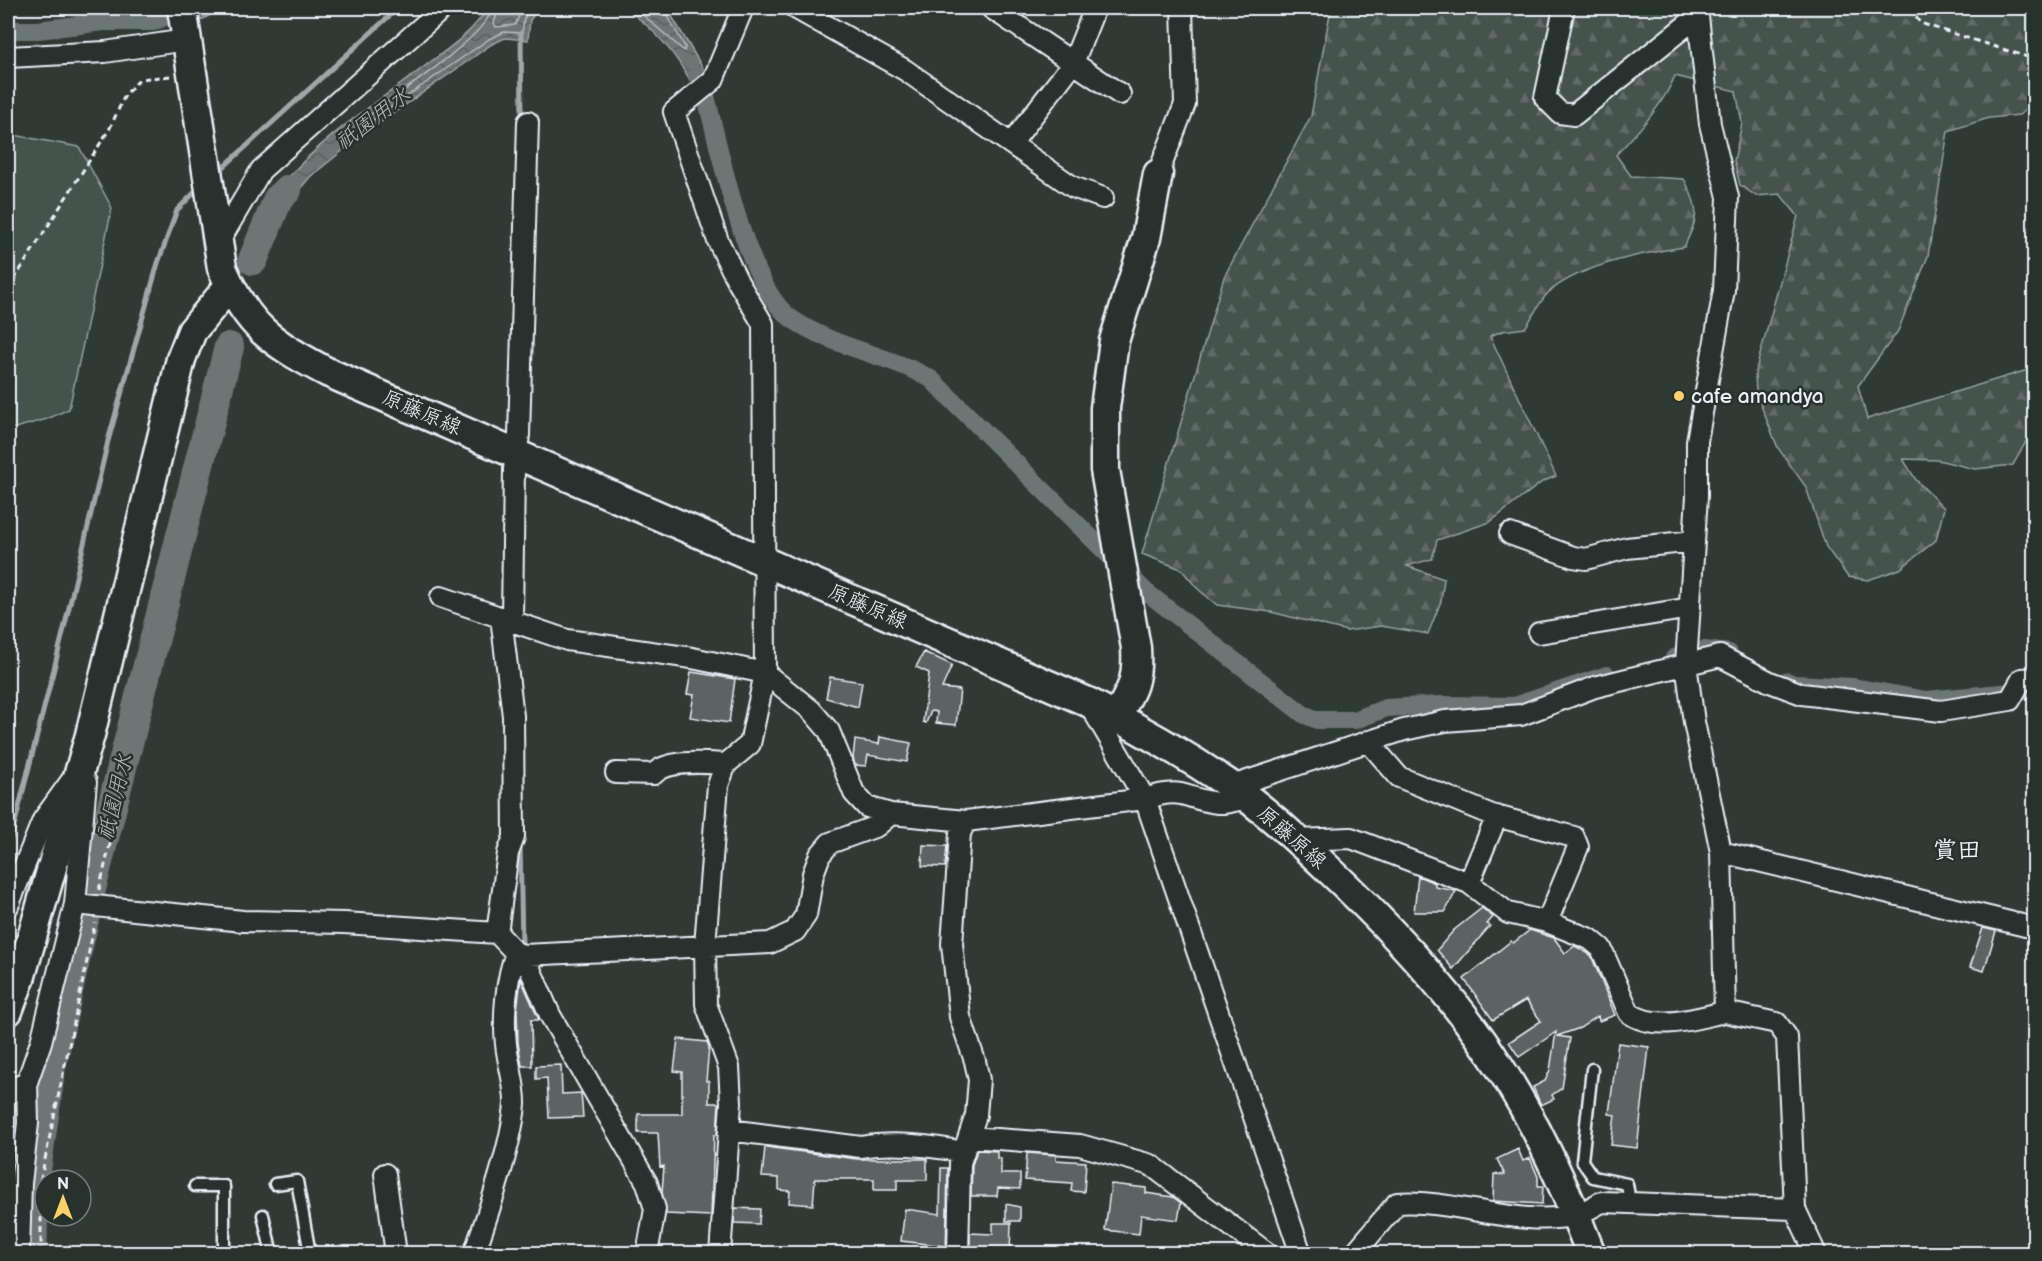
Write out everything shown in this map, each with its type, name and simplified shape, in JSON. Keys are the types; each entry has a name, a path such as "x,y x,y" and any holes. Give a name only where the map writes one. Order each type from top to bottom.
{"main road":[{"name":"原藤原線","path":"184,24 217,245 230,285 256,326 289,351 327,372 517,452 1088,702 1239,792 1297,840 1356,895 1429,972 1499,1065 1539,1135 1591,1254"},
{"path":"1116,717 1136,683 1138,670 1105,470 1105,408 1113,341 1146,238 1158,174"},
{"path":"8,1011 20,979 90,735 181,359 192,332 230,285"}],"street":[{"path":"217,245 261,170 443,8"},
{"path":"720,1254 729,1130 729,1067 706,1004 705,945 718,785 726,764 750,744 765,673 764,324 738,282 718,241 674,112 703,89 743,8"},
{"path":"795,8 826,15 1073,187 1103,198"},
{"path":"991,8 1120,94"},
{"path":"1011,144 1072,63 1095,8"},
{"path":"1158,174 1185,104 1182,8"},
{"path":"1564,8 1545,98 1560,112 1574,115 1697,12"},
{"path":"1697,12 1710,123 1728,197 1724,290 1697,441 1694,541 1686,664 1694,722 1721,852 1725,1012"},
{"path":"8,57 105,52 184,24"},
{"path":"497,933 508,853 514,837 513,716 506,618 514,469 517,452 528,219 528,122"},
{"path":"1510,534 1573,557 1586,559 1627,548 1694,541"},
{"path":"441,597 567,640 692,658 765,673 811,710 829,731 854,794 867,807 891,814 966,821 1145,799 1165,793 1180,792 1220,804 1239,792 1368,741 1445,721 1521,715 1595,687 1720,656 1770,682 1802,694 1941,711 2010,700 2028,679"},
{"path":"1539,633 1690,608"},
{"path":"1088,702 1145,799 1301,1254"},
{"path":"19,1254 27,1092 41,1042 87,905 90,735"},
{"path":"1368,741 1399,777 1497,816 1574,837 1578,847 1547,922"},
{"path":"616,773 654,774 659,769 692,763 726,764"},
{"path":"8,906 44,820 81,766"},
{"path":"520,954 770,943 795,931 806,915 813,874 819,855 830,843 877,826 891,814"},
{"path":"1469,883 1497,816"},
{"path":"958,1254 957,1212 960,1163 976,1115 979,1080 960,1017 952,944 959,843 966,821"},
{"path":"1297,840 1351,838 1469,883 1508,913 1547,922 1590,939 1601,948 1629,1013 1639,1020 1678,1022 1725,1012 1777,1023 1787,1037 1795,1209 1816,1254"},
{"path":"1721,852 2034,928"},
{"path":"87,905 243,921 344,923 497,933 520,954 550,1016 647,1182 655,1209 647,1254"},
{"path":"474,1254 507,1141 515,1104 513,1073 506,1031 510,978 520,954"},
{"path":"8,1093 27,1092"},
{"path":"729,1130 861,1147 873,1144 932,1147 966,1144 1080,1145 1151,1165 1268,1254"},
{"path":"385,1174 396,1254"},
{"path":"1354,1254 1397,1203 1416,1202 1493,1215 1554,1218 1576,1216 1602,1202 1795,1209"}],"lane":[{"path":"1592,1069 1582,1161 1593,1178 1627,1184 1630,1203"},
{"path":"274,1185 297,1180 310,1254"},
{"path":"195,1186 224,1186 224,1254"},
{"path":"263,1215 272,1254"}],"path":[{"path":"1910,8 1920,23 2034,58"},
{"path":"8,289 110,128 125,95 140,79 191,74"},
{"path":"40,1254 41,1178 87,905 96,899 126,778"}],"green space":[{"path":"1331,8 2034,8 2034,104 2019,115 1989,118 1948,131 1928,256 1898,331 1858,386 1867,419 2034,368 2034,427 2013,465 1975,469 1938,460 1903,459 1916,480 1944,508 1936,540 1900,569 1868,580 1848,577 1826,547 1806,487 1778,448 1756,393 1755,373 1798,216 1780,194 1756,196 1740,185 1734,161 1742,123 1736,91 1675,76 1656,108 1616,155 1631,176 1684,179 1695,206 1693,228 1684,247 1612,262 1561,283 1548,293 1525,328 1502,331 1490,336 1556,476 1542,482 1490,522 1437,540 1432,559 1407,566 1444,579 1441,601 1428,634 1381,626 1347,631 1271,612 1217,605 1198,589 1181,569 1142,554 1224,277 1311,116"},
{"path":"8,134 79,147 112,208 69,409 47,419 8,430"}],"water":[{"path":"192,8 223,8 194,24"},
{"path":"487,8 539,8 530,20 528,40 505,38 492,44 357,139 310,177 288,203 278,230 262,221 271,198 318,147 459,40 475,25"},
{"path":"625,8 667,8 707,75 694,87 664,43 647,25"}],"building":[{"path":"924,652 952,665 942,688 960,690 956,725 936,723 937,712 931,711 926,723 923,722 929,673 916,667"},
{"path":"691,672 735,679 729,723 690,717 694,695 687,694"},
{"path":"830,677 862,682 858,707 826,698"},
{"path":"880,737 911,743 907,762 868,755 866,766 855,765 853,758 855,740 879,744"},
{"path":"923,845 947,846 945,867 922,866"},
{"path":"1418,876 1435,883 1435,887 1456,891 1445,912 1414,912"},
{"path":"1482,908 1493,917 1487,924 1490,926 1453,969 1437,950 1454,930"},
{"path":"1983,928 1996,931 1984,971 1970,967"},
{"path":"1530,930 1554,938 1565,953 1575,946 1591,955 1615,1015 1599,1021 1598,1016 1580,1028 1557,1036 1570,1038 1562,1088 1552,1095 1554,1099 1541,1105 1533,1087 1545,1081 1550,1070 1556,1032 1519,1057 1509,1042 1541,1021 1526,1000 1493,1020 1464,979 1511,941 1513,943"},
{"path":"521,979 539,1020 531,1020 532,1066 522,1066 518,1043 517,1010"},
{"path":"678,1039 707,1042 709,1047 706,1081 709,1081 709,1103 719,1103 717,1135 714,1135 711,1216 666,1214 662,1192 664,1166 660,1167 658,1133 638,1133 638,1114 682,1114 682,1072 674,1071"},
{"path":"1618,1043 1649,1047 1637,1148 1611,1145 1615,1115 1609,1114"},
{"path":"561,1065 562,1094 581,1093 583,1117 549,1118 547,1078 536,1079 536,1066"},
{"path":"765,1147 857,1159 927,1159 927,1180 897,1180 897,1190 874,1190 874,1179 815,1179 813,1205 789,1203 790,1191 779,1190 779,1178 762,1177"},
{"path":"1518,1149 1523,1161 1530,1158 1538,1177 1538,1186 1543,1186 1542,1204 1493,1201 1494,1174 1505,1175 1497,1159"},
{"path":"977,1150 997,1151 997,1158 1001,1158 1001,1174 1020,1174 1020,1189 998,1188 997,1196 971,1196 972,1165"},
{"path":"1027,1153 1056,1155 1056,1160 1086,1162 1084,1192 1071,1191 1072,1183 1025,1180"},
{"path":"941,1168 948,1168 946,1254 944,1246 901,1241 905,1209 940,1214"},
{"path":"1111,1184 1146,1188 1146,1193 1173,1197 1181,1203 1178,1220 1141,1215 1139,1234 1105,1230"},
{"path":"1006,1204 1020,1207 1020,1221 1006,1221"},
{"path":"735,1208 760,1209 759,1224 734,1223"},
{"path":"993,1223 1011,1223 1010,1254 970,1254 970,1233 993,1234"}],"waterway":[{"path":"8,30 38,30 103,22 153,22 186,8"},
{"path":"216,174 398,8"},
{"path":"521,33 522,120"},
{"path":"697,75 705,92 736,214 761,278 776,303 792,319 826,338 897,363 931,379 1145,591 1303,714 1317,720 1355,720 1386,708 1442,705 1514,706 1607,675"},
{"path":"8,850 63,633 108,441 158,263 177,210 201,186"},
{"name":"祇園用水","path":"253,260 278,199 287,190"},
{"name":"祇園用水","path":"32,1254 34,1185 51,1066 91,889 229,347"},
{"path":"1674,658 1704,650 1729,653"},
{"path":"1786,681 1794,684 1853,687 1926,700 2034,690"},
{"path":"520,842 522,946"},
{"path":"33,1087 51,1066"},
{"path":"8,1117 21,1101"}],"place":[{"name":"cafe amandya","path":"1679,396"}],"district":[{"name":"賞田","path":"1957,850"}]}
